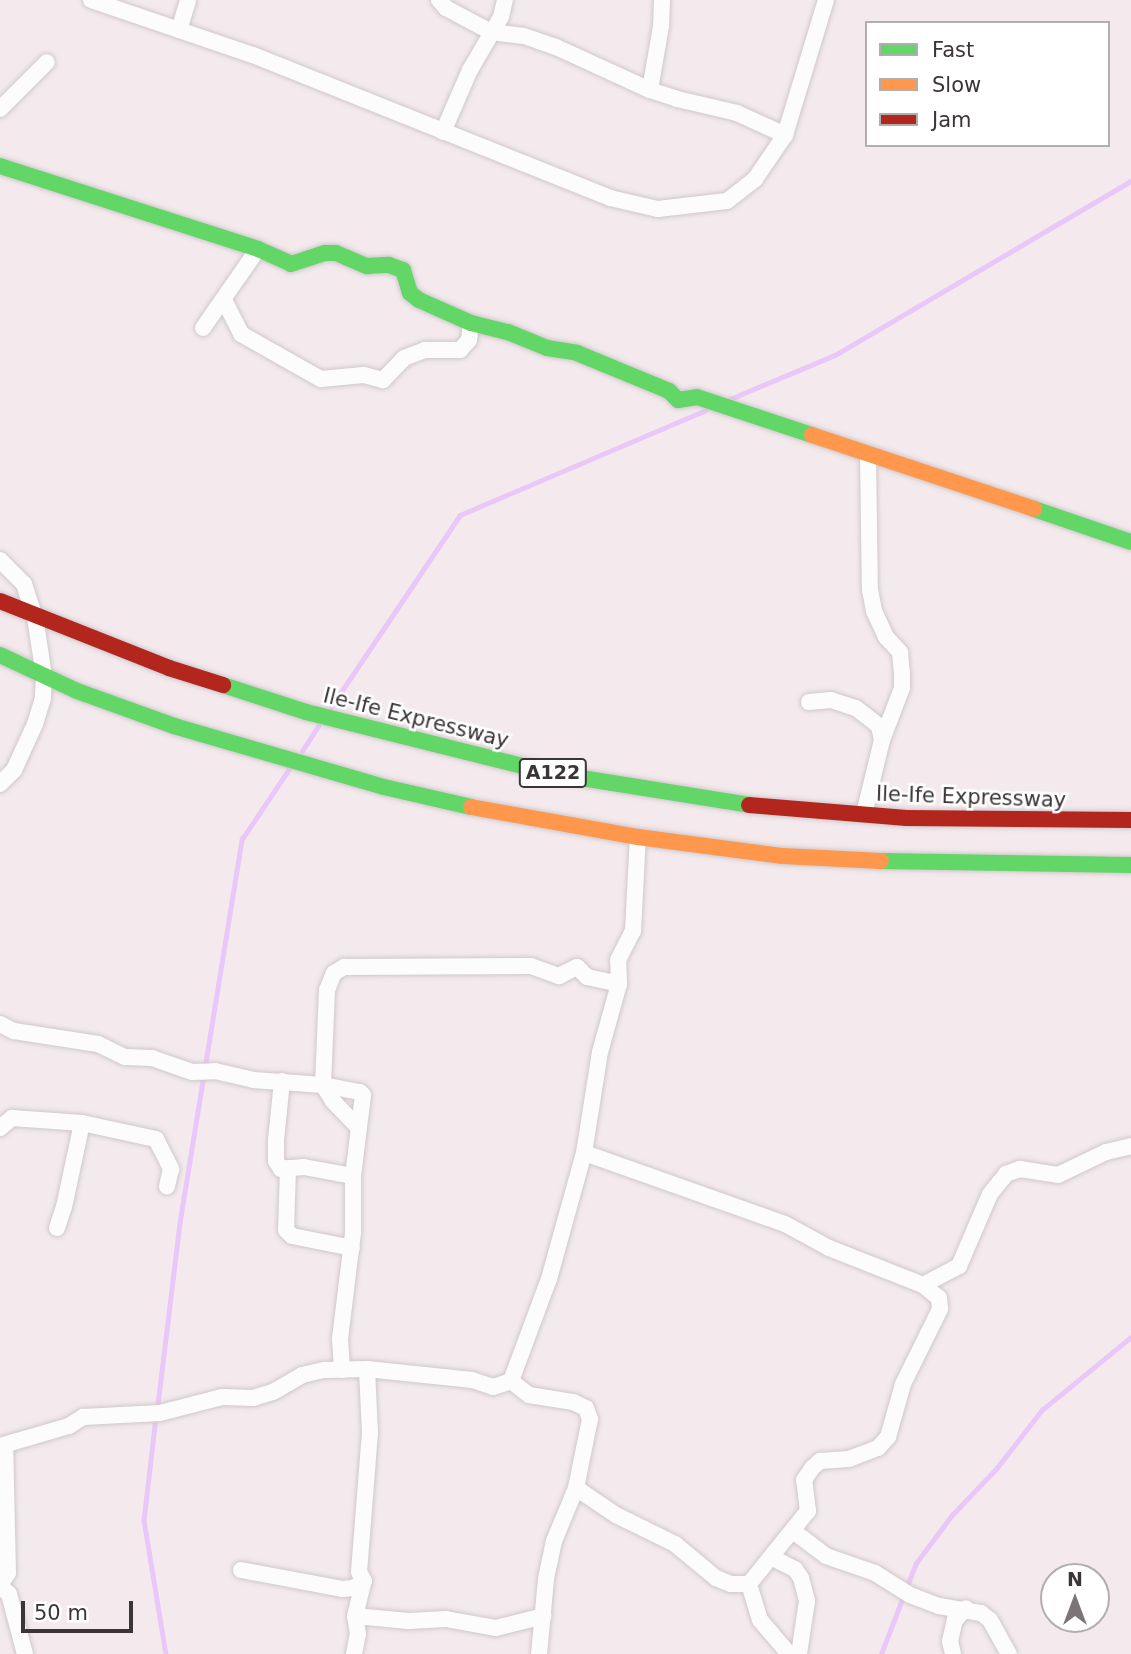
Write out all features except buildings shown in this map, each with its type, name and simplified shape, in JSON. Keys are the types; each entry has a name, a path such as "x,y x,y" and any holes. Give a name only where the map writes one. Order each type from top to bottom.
{"main road":[{"path":"0,166 258,249 292,264 325,253 336,253 367,266 389,265 403,270 410,293 419,300 471,323 508,332 547,348 577,353 662,387 678,400 697,397 1131,542"},
{"name":"Ile-Ife Expressway","path":"0,601 34,617 169,668 306,712 550,773 854,823 1131,821"},
{"name":"A122","path":"0,654 44,676 174,726 384,787 491,812 638,837 783,856 849,861 1131,865"},
{"path":"849,861 854,823"}],"street":[{"path":"91,0 253,55 610,198 658,209 727,201 755,179 785,135 826,0"},
{"path":"179,30 188,0"},
{"path":"439,0 446,8 491,32 524,36 556,47 650,90 737,113 785,135"},
{"path":"443,132 470,71 501,18 505,0"},
{"path":"650,90 661,26 662,0"},
{"path":"0,109 47,62"},
{"path":"203,328 258,249"},
{"path":"225,300 241,334 321,379 364,375 383,380 404,358 425,350 460,350 469,340 471,323"},
{"path":"854,823 902,688 900,652 886,636 874,611 870,590 869,454"},
{"path":"0,560 24,584 34,617 44,676 43,698 35,724 14,770 0,784"},
{"path":"809,702 831,700 856,708 879,726 882,740"},
{"path":"511,1381 549,1279 584,1153 600,1052 619,984 618,960 633,931 638,837"},
{"path":"357,1126 332,1101 323,1085 327,990 334,973 344,968 531,965 559,976 577,968 587,977 619,984"},
{"path":"0,1024 14,1031 98,1044 125,1057 152,1058 192,1072 215,1070 253,1080 323,1085 360,1092 363,1095 357,1126 353,1176 352,1248 340,1339 342,1370"},
{"path":"282,1081 276,1161 281,1169 304,1167 353,1176"},
{"path":"0,1128 12,1118 82,1123 156,1139 171,1169 167,1187"},
{"path":"57,1228 82,1123"},
{"path":"923,1285 959,1266 990,1194 1006,1174 1020,1169 1058,1175 1106,1152 1131,1146"},
{"path":"576,1488 616,1515 675,1544 716,1578 732,1584 749,1584 773,1558 808,1511 804,1480 812,1468 820,1461 849,1459 878,1448 888,1437 903,1384 940,1309 939,1298 923,1285 829,1248 785,1224 584,1153"},
{"path":"288,1168 286,1230 292,1236 352,1248"},
{"path":"24,1654 9,1594 0,1586 8,1573 3,1446 69,1426 83,1417 160,1413 222,1397 253,1398 273,1392 302,1375 367,1369 471,1380 493,1387 511,1381"},
{"path":"354,1654 358,1634 355,1616 364,1581 359,1572 370,1433 367,1369"},
{"path":"511,1381 529,1395 573,1402 586,1408 590,1431 576,1488 554,1542 546,1579 539,1654"},
{"path":"793,1531 826,1556 875,1573 910,1595 939,1606 966,1608 981,1613 990,1620 1009,1654"},
{"path":"773,1558 795,1569 802,1578 807,1601 799,1654"},
{"path":"241,1570 343,1589 353,1588 364,1581"},
{"path":"749,1584 760,1620 789,1654"},
{"path":"953,1654 950,1641 955,1620 966,1608"},
{"path":"355,1616 410,1620 446,1619 496,1628 543,1616"}],"waterway":[{"path":"730,399 837,354 1131,181"},
{"path":"331,707 460,515 706,410"},
{"path":"302,751 318,726"},
{"path":"157,1409 180,1220 242,839 289,769"},
{"path":"881,1654 916,1563 952,1515 996,1469 1042,1410 1131,1337"},
{"path":"156,1417 144,1520 166,1654"}],"traffic: fast":[{"path":"0,166 258,249 291,264 325,253 336,253 367,266 389,265 403,270 410,293 419,300 471,323 508,332 547,348 577,353 669,391 678,400 697,397 812,435"},
{"path":"1034,509 1131,542"},
{"path":"0,655 77,691 174,726 384,787 471,807"},
{"path":"223,685 306,712 550,773 749,805"},
{"path":"881,861 1131,865"}],"traffic: slow":[{"path":"812,435 1034,509"},
{"path":"471,807 638,837 783,856 881,861"}],"traffic: jam":[{"path":"0,601 169,668 223,685"},
{"path":"749,805 906,818 1131,820"}]}
